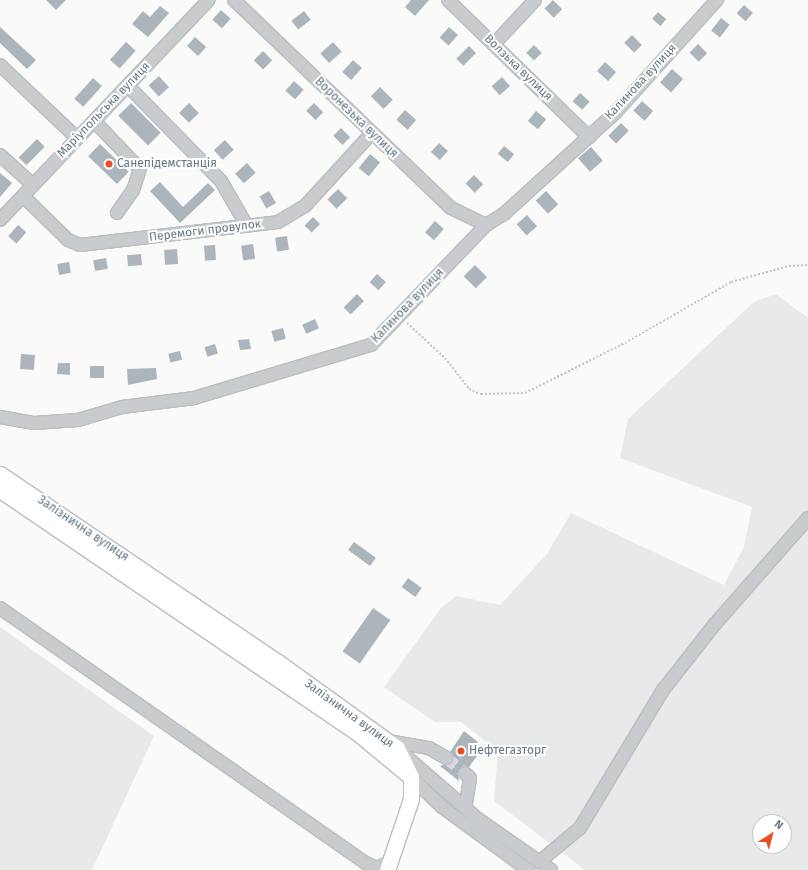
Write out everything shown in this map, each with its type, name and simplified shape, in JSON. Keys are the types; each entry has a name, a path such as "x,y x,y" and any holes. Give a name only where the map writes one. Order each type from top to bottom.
{"main road":[{"name":"Залізнична вулиця","path":"0,474 392,744 411,777"},
{"name":"Залізнична вулиця","path":"0,490 360,735 411,777"},
{"path":"387,867 411,799 411,777"}],"street":[{"name":"Маріупольська вулиця","path":"0,220 209,0"},
{"name":"Воронезька вулиця","path":"234,0 371,134 451,208 486,225"},
{"name":"Волзька вулиця","path":"448,0 589,137"},
{"path":"494,44 535,0"},
{"name":"Калинова вулиця","path":"0,417 34,423 78,420 122,407 194,398 371,345 400,317 486,225 505,213 589,137 717,0"},
{"path":"0,66 77,138"},
{"path":"128,86 221,181 247,226"},
{"path":"94,121 140,169 133,190 117,213"},
{"name":"Перемоги провулок","path":"23,196 68,240 80,245 247,226 290,218 371,134"},
{"path":"0,155 33,185"},
{"path":"539,862 580,828 663,690 715,624 808,518"},
{"path":"0,608 366,864 377,868 387,867"},
{"path":"392,744 429,748 446,758"},
{"path":"392,744 465,808 551,870"},
{"path":"465,773 470,778 465,808"},
{"path":"411,777 447,811 528,870"}],"path":[{"path":"400,317 427,339 469,389 481,394 524,393 612,350 731,282 789,266 808,265"}],"shaded area":[{"path":"776,294 808,318 808,870 585,870 494,801 498,751 461,722 435,722 384,687 441,608 456,596 500,605 547,554 571,513 724,585 744,547 752,507 620,458 628,419 754,302"},
{"path":"0,627 154,736 92,870 0,870"}],"building":[{"path":"46,0 66,0 56,10"},
{"path":"411,0 429,0 415,16 405,7"},
{"path":"553,0 562,9 554,18 545,8"},
{"path":"744,5 753,13 746,21 737,13"},
{"path":"160,6 169,13 148,37 132,24 143,11 150,17"},
{"path":"221,10 231,19 222,28 212,20"},
{"path":"304,11 311,20 298,30 291,21"},
{"path":"658,12 666,19 660,26 652,19"},
{"path":"721,18 730,25 720,37 711,31"},
{"path":"0,27 36,60 27,69 0,43"},
{"path":"449,27 458,35 449,45 440,37"},
{"path":"632,35 642,45 634,53 624,43"},
{"path":"195,37 206,47 198,56 187,46"},
{"path":"126,42 136,51 120,69 110,60"},
{"path":"333,42 342,52 329,63 320,53"},
{"path":"698,44 707,53 699,62 690,52"},
{"path":"534,45 542,53 534,61 526,53"},
{"path":"469,46 476,53 463,66 456,59"},
{"path":"263,51 272,60 263,69 254,60"},
{"path":"353,60 362,68 351,80 342,72"},
{"path":"605,62 616,72 608,81 597,71"},
{"path":"672,69 683,79 671,92 660,82"},
{"path":"159,76 169,87 159,97 149,85"},
{"path":"502,77 510,86 500,95 492,86"},
{"path":"93,78 102,86 83,107 74,99"},
{"path":"294,81 304,90 295,99 285,91"},
{"path":"380,87 393,100 384,109 371,96"},
{"path":"580,93 590,102 582,110 573,101"},
{"path":"642,101 653,111 644,121 633,111"},
{"path":"131,103 161,133 148,145 118,116"},
{"path":"189,103 199,113 189,123 179,113"},
{"path":"314,103 323,112 315,120 306,111"},
{"path":"405,110 416,120 407,130 396,120"},
{"path":"536,111 546,119 538,129 528,121"},
{"path":"621,123 629,131 616,144 608,136"},
{"path":"341,128 350,137 342,145 333,136"},
{"path":"37,139 45,147 26,165 19,157"},
{"path":"225,140 234,150 223,160 214,150"},
{"path":"439,143 448,151 440,160 431,152"},
{"name":"Санепідемстанція","path":"100,144 129,172 117,184 88,156"},
{"path":"504,146 514,154 508,162 498,154"},
{"path":"591,147 603,161 590,172 578,158"},
{"path":"370,154 380,162 369,176 359,168"},
{"path":"247,163 256,173 244,183 235,174"},
{"path":"0,173 12,183 0,197"},
{"path":"474,175 483,184 475,193 466,183"},
{"path":"160,182 183,207 208,183 215,190 180,223 150,191"},
{"path":"338,189 347,198 337,209 327,200"},
{"path":"269,191 276,203 266,209 259,196"},
{"path":"546,191 558,204 548,214 536,201"},
{"path":"527,215 537,226 527,236 517,224"},
{"path":"313,217 320,224 312,233 305,225"},
{"path":"435,221 444,229 434,240 425,232"},
{"path":"18,225 26,232 16,244 8,236"},
{"path":"287,236 289,250 277,252 275,238"},
{"path":"253,244 255,259 243,261 241,246"},
{"path":"215,245 216,260 205,261 204,246"},
{"path":"177,249 178,264 165,265 164,250"},
{"path":"141,254 142,265 128,266 127,255"},
{"path":"106,258 108,269 95,271 93,260"},
{"path":"69,262 71,273 59,275 57,264"},
{"path":"475,265 487,277 476,288 464,276"},
{"path":"377,274 386,282 379,290 370,282"},
{"path":"357,294 364,301 351,315 344,307"},
{"path":"315,319 319,328 306,334 302,325"},
{"path":"283,328 286,339 274,342 271,331"},
{"path":"249,339 251,349 240,350 238,340"},
{"path":"215,344 218,354 207,357 204,347"},
{"path":"180,351 182,360 170,362 168,354"},
{"path":"21,354 35,355 34,370 20,369"},
{"path":"58,363 70,363 70,375 57,374"},
{"path":"90,366 104,366 104,378 90,378"},
{"path":"156,368 157,379 128,385 127,369"},
{"path":"354,542 376,558 370,566 348,550"},
{"path":"408,578 422,588 415,597 402,587"},
{"path":"373,608 390,620 360,663 343,651"},
{"path":"464,731 478,742 471,752 477,756 469,767 463,766 458,771 459,781 440,766 452,762 450,752"}],"tunnel":[{"path":"446,758 465,773"}],"place":[{"name":"Санепідемстанція","path":"109,164"},
{"name":"Нефтегазторг","path":"461,751"}]}
